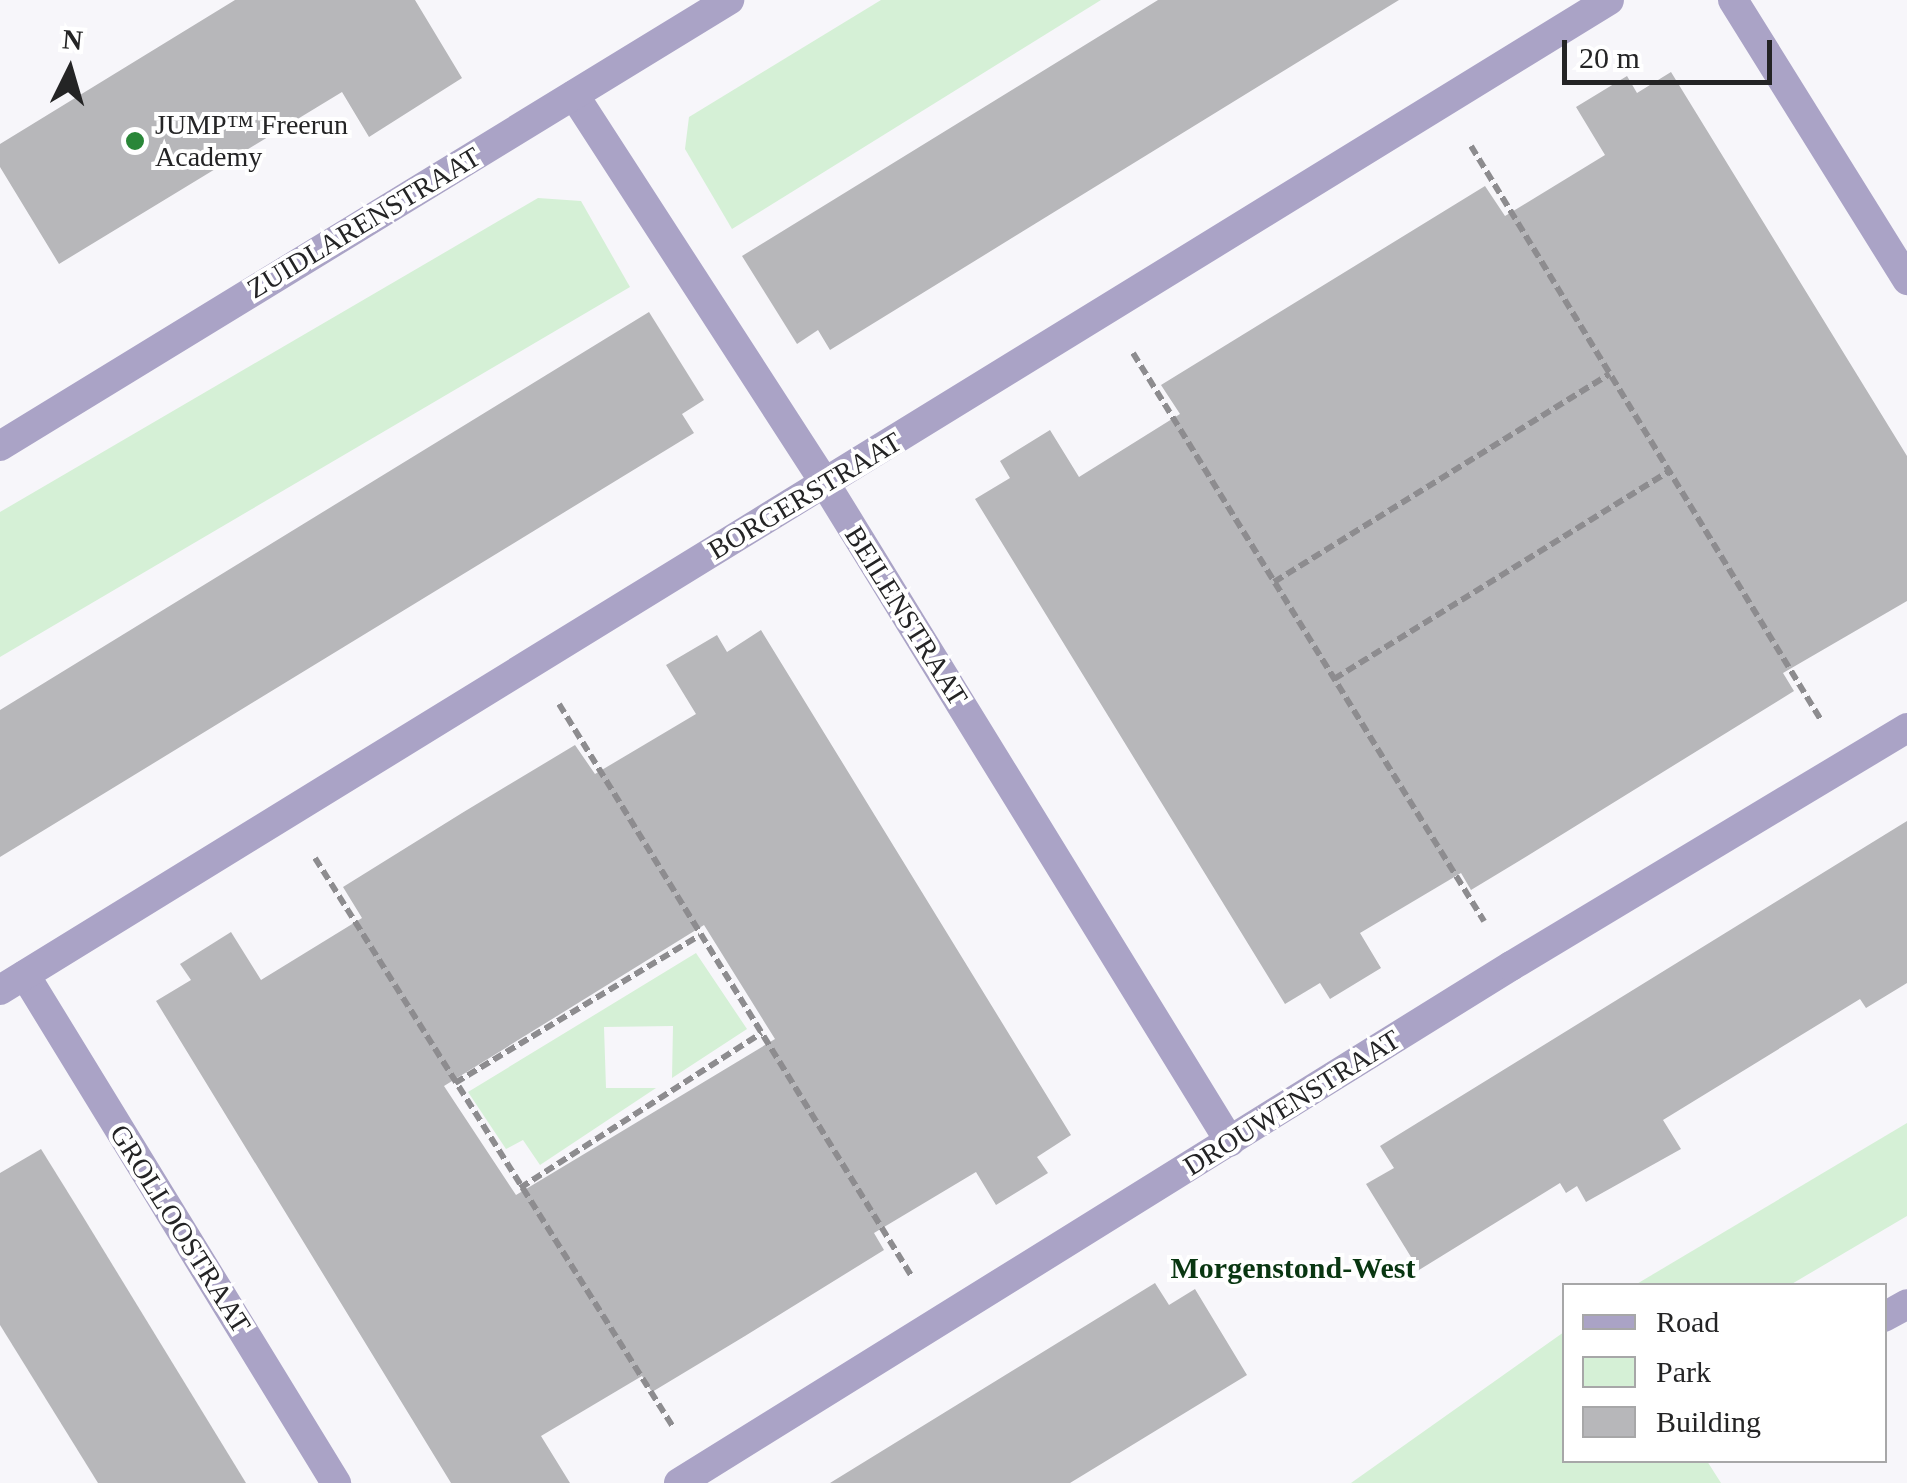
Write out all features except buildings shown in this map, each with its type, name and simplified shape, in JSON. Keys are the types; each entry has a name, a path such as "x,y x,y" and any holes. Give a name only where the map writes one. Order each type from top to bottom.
{"street":[{"name":"ZUIDLARENSTRAAT","path":"0,446 729,0"},
{"name":"BORGERSTRAAT","path":"12,982 285,810 826,485 1609,0"},
{"path":"1733,0 1907,280"},
{"name":"BEILENSTRAAT","path":"574,95 826,485 1230,1142"},
{"name":"DROUWENSTRAAT","path":"690,1476 941,1324 1511,966 1907,728"},
{"name":"GROLLOOSTRAAT","path":"12,982 336,1483"}],"path":[{"path":"1444,102 1848,764"},
{"path":"1106,310 1511,966"},
{"path":"1274,582 1610,374"},
{"path":"1334,679 1669,471"},
{"path":"532,660 941,1324"},
{"path":"285,810 520,1188 690,1476"},
{"path":"455,1082 700,934"},
{"path":"520,1188 761,1033"}],"green space":[{"path":"881,0 1101,0 732,229 685,149 689,117"},
{"path":"538,198 581,201 630,287 0,657 0,512"},
{"path":"696,953 747,1029 672,1078 673,1026 604,1027 606,1088 656,1088 540,1165 523,1140 506,1149 468,1092"},
{"path":"1907,1123 1907,1216 1793,1283 1638,1283"},
{"path":"1562,1333 1562,1463 1708,1463 1721,1483 1351,1483"}],"place":[{"name":"JUMP™ Freerun Academy","path":"135,141"}],"district":[{"name":"Morgenstond-West","path":"1293,1268"}]}
